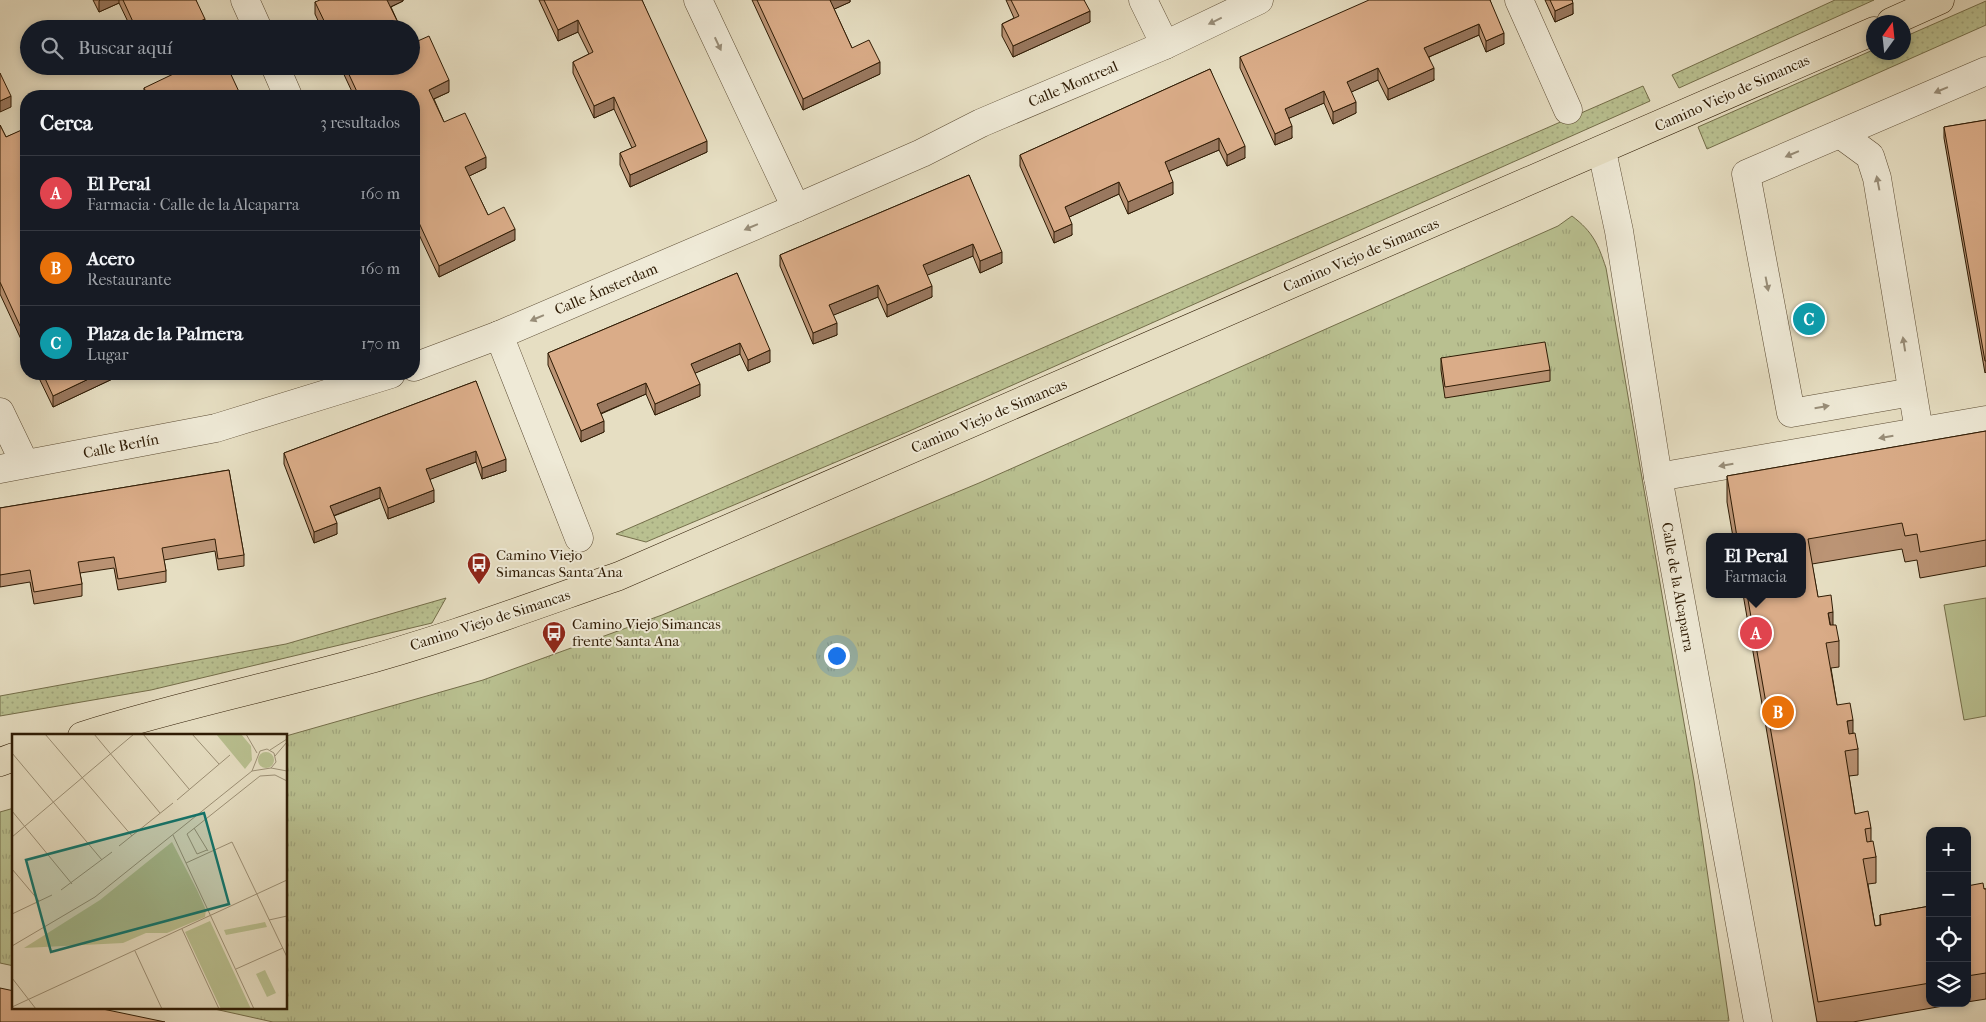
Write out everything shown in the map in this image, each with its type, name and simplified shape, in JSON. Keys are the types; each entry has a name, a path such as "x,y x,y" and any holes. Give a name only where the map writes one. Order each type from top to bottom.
{"main road":[{"path":"1907,15 1940,0"},
{"name":"Camino Viejo de Simancas","path":"88,734 152,714 350,665 489,621 619,576 1602,151 1866,35"},
{"path":"0,762 12,758"}],"street":[{"path":"245,0 254,20"},
{"path":"698,0 796,208"},
{"path":"1143,0 1165,45"},
{"name":"Calle Montreal","path":"993,118 1165,45 1259,0"},
{"path":"1519,0 1568,110"},
{"path":"1912,392 1791,412 1746,174 1986,70"},
{"path":"279,75 285,90"},
{"name":"Calle Ámsterdam","path":"420,365 499,335 796,208 922,153 993,118"},
{"path":"1840,134 1870,156 1877,178 1919,431"},
{"name":"Calle de la Alcaparra","path":"1602,151 1619,231 1658,477 1758,1022"},
{"path":"499,335 579,538"},
{"name":"Calle Berlín","path":"0,412 12,467 216,428 372,380"},
{"path":"1658,477 1986,420"}],"green space":[{"path":"1835,0 1874,0 1679,88 1672,75"},
{"path":"1986,1 1986,25 1911,58 1911,34"},
{"path":"1866,53 1866,60 1907,60 1707,149 1698,127"},
{"path":"1643,86 1650,101 905,433 646,542 616,534"},
{"path":"1572,216 1585,227 1594,239 1606,268 1694,781 1729,1021 273,1022 219,1010 288,1010 288,735 483,680 662,615 979,483 1558,226"},
{"path":"446,598 432,623 151,690 0,716 0,696 286,644"},
{"path":"1986,598 1986,716 1964,720 1944,605"},
{"path":"12,809 12,966 0,963 0,812"}],"building":[{"path":"123,0 196,0 205,19 203,20 132,20"},
{"path":"320,0 387,0 397,20 324,20 315,2"},
{"path":"544,0 642,0 707,141 630,175 620,153 636,146 614,97 594,106 573,62 593,52 578,20 558,30"},
{"path":"757,0 830,0 852,48 869,40 880,62 803,99"},
{"path":"1011,0 1084,0 1090,11 1013,46 1002,24 1019,16"},
{"path":"1369,0 1490,0 1504,33 1486,41 1479,24 1424,48 1434,68 1388,89 1378,68 1347,82 1356,102 1333,112 1324,91 1285,109 1292,126 1275,134 1240,57"},
{"path":"1550,0 1572,0 1573,3 1555,11"},
{"path":"429,36 449,80 429,90 444,122 465,113 486,157 465,167 488,215 504,207 515,229 439,266 420,225 420,90 356,90 349,75 420,75 420,40"},
{"path":"1210,69 1245,146 1227,155 1219,138 1165,162 1173,182 1128,202 1119,182 1065,207 1072,224 1054,232 1020,155"},
{"path":"0,73 11,96 0,101"},
{"path":"171,75 231,75 238,90 145,90 144,88"},
{"path":"1986,120 1986,361 1985,361 1944,127"},
{"path":"0,125 6,137 20,131 20,326 0,282"},
{"path":"969,175 1002,252 980,261 973,244 923,265 932,286 887,305 878,285 829,305 837,323 813,333 780,255"},
{"path":"737,273 770,350 748,360 740,343 691,364 700,384 655,404 646,383 597,404 604,421 581,431 548,353"},
{"path":"1545,342 1550,370 1445,387 1441,358"},
{"path":"46,380 86,380 53,396"},
{"path":"476,381 506,459 482,468 476,451 426,469 434,490 388,508 380,487 330,506 337,523 314,532 284,453"},
{"path":"1986,431 1986,540 1920,552 1917,534 1905,536 1902,523 1808,539 1818,597 1831,595 1833,612 1828,613 1830,625 1836,625 1839,641 1826,643 1837,705 1850,703 1853,720 1847,721 1849,734 1855,733 1858,749 1845,751 1855,814 1868,811 1871,828 1865,829 1867,842 1873,841 1876,857 1863,859 1875,926 1881,925 1880,915 1926,907 1926,984 1818,1002 1748,598 1806,598 1806,533 1736,533 1727,476"},
{"path":"229,470 244,555 218,559 215,539 162,548 166,571 118,579 114,557 78,562 82,584 34,592 30,570 0,575 0,508"},
{"path":"1983,883 1984,889 1986,889 1986,973 1971,975 1971,917 1971,885"},
{"path":"0,988 12,991 12,1010 108,1010 165,1022 0,1022"}],"place":[{"name":"Plaza de la Palmera","path":"1809,319"},
{"name":"Camino Viejo Simancas Santa Ana","path":"479,585"},
{"name":"El Peral","path":"1756,633"},
{"name":"Camino Viejo Simancas frente Santa Ana","path":"554,654"},
{"name":"Acero","path":"1778,712"}]}
